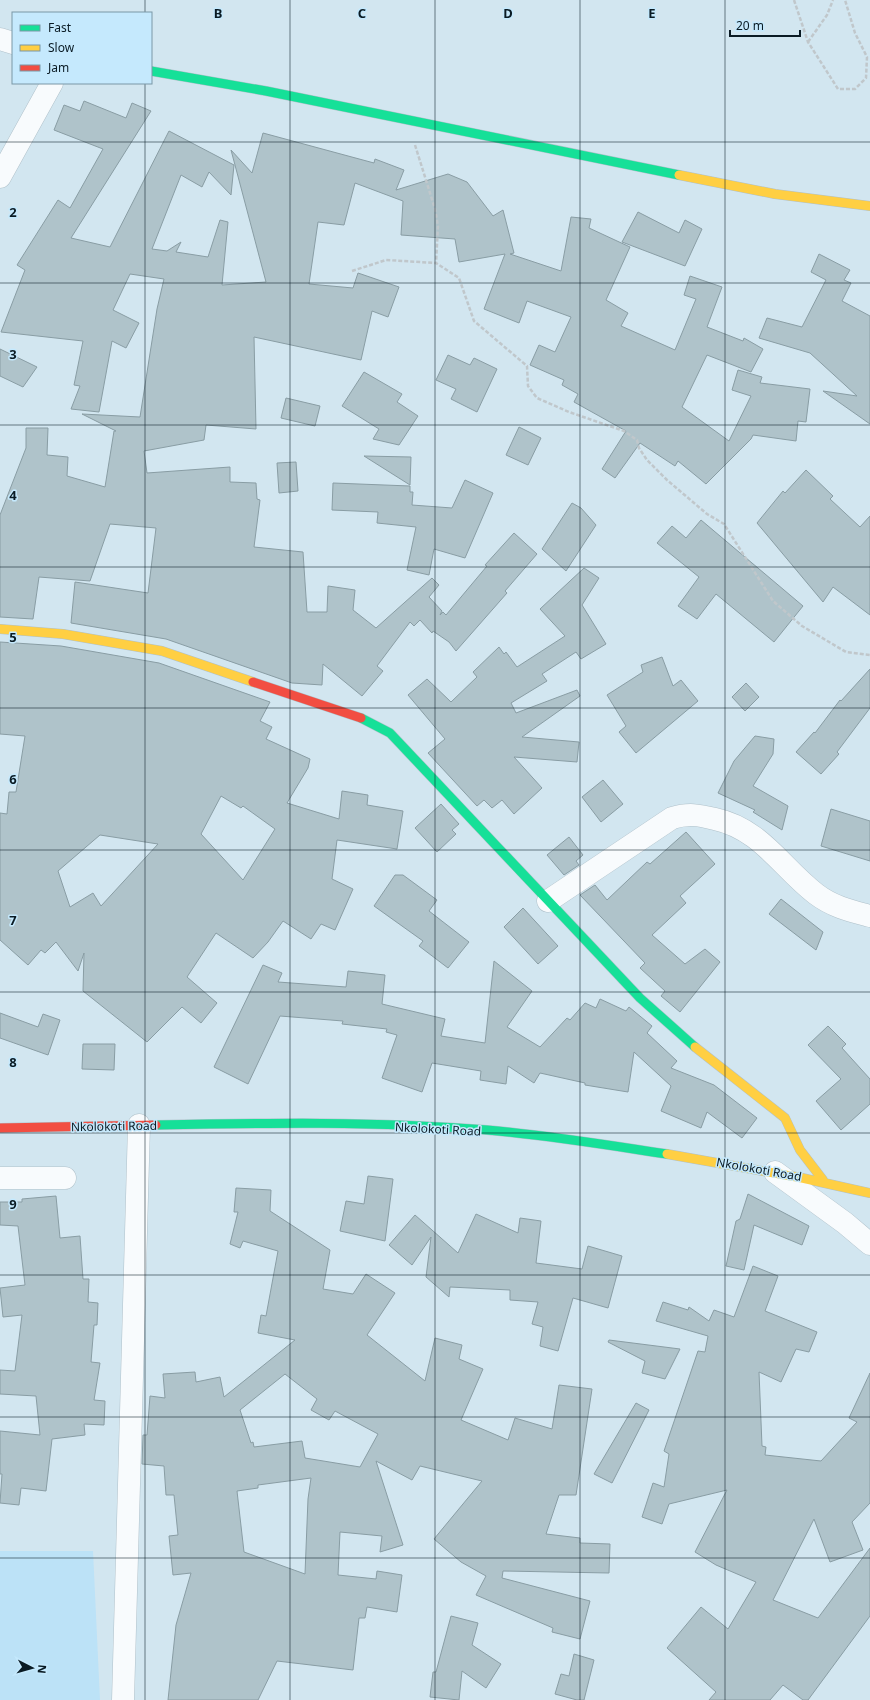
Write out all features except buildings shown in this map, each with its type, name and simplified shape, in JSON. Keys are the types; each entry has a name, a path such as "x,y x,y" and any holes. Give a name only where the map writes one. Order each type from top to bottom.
{"street":[{"path":"0,39 12,43"},
{"path":"152,71 266,91 775,194 857,203 870,206"},
{"path":"0,177 51,84"},
{"path":"0,629 63,634 162,651 303,700 354,714 390,733 640,998 698,1050 785,1118 800,1150 823,1180"},
{"path":"548,901 672,818 688,814 729,822 739,827 756,837 817,895 838,908 870,916"},
{"path":"123,1700 139,1125"},
{"name":"Nkolokoti Road","path":"0,1128 139,1125 317,1125 459,1128 584,1142 775,1172 823,1180 870,1193"},
{"path":"775,1172 845,1223 870,1244"},
{"path":"0,1178 65,1178"}],"path":[{"path":"794,0 808,42 838,89 855,89 866,78 867,57 855,33 845,0"},
{"path":"808,42 827,15 833,0"},
{"path":"406,119 435,209 438,226 436,263"},
{"path":"352,271 386,260 436,263 459,278 474,321 527,366 528,386 537,398 569,412 624,431 637,440 639,448 647,460 667,480 707,514 724,524 772,601 802,626 846,652 870,655"}],"shaded area":[{"path":"0,1551 93,1551 100,1700 0,1700"}],"traffic: fast":[{"path":"152,71 266,91 679,175"},
{"path":"361,718 390,733 640,998 695,1047"},
{"path":"156,1125 322,1123 446,1127 577,1140 667,1154"}],"traffic: slow":[{"path":"679,175 775,194 870,206"},
{"path":"0,629 63,634 162,651 253,682"},
{"path":"695,1047 785,1118 800,1150 823,1180"},
{"path":"667,1154 802,1178 870,1193"}],"traffic: jam":[{"path":"253,682 361,718"},
{"path":"0,1128 156,1125"}]}
